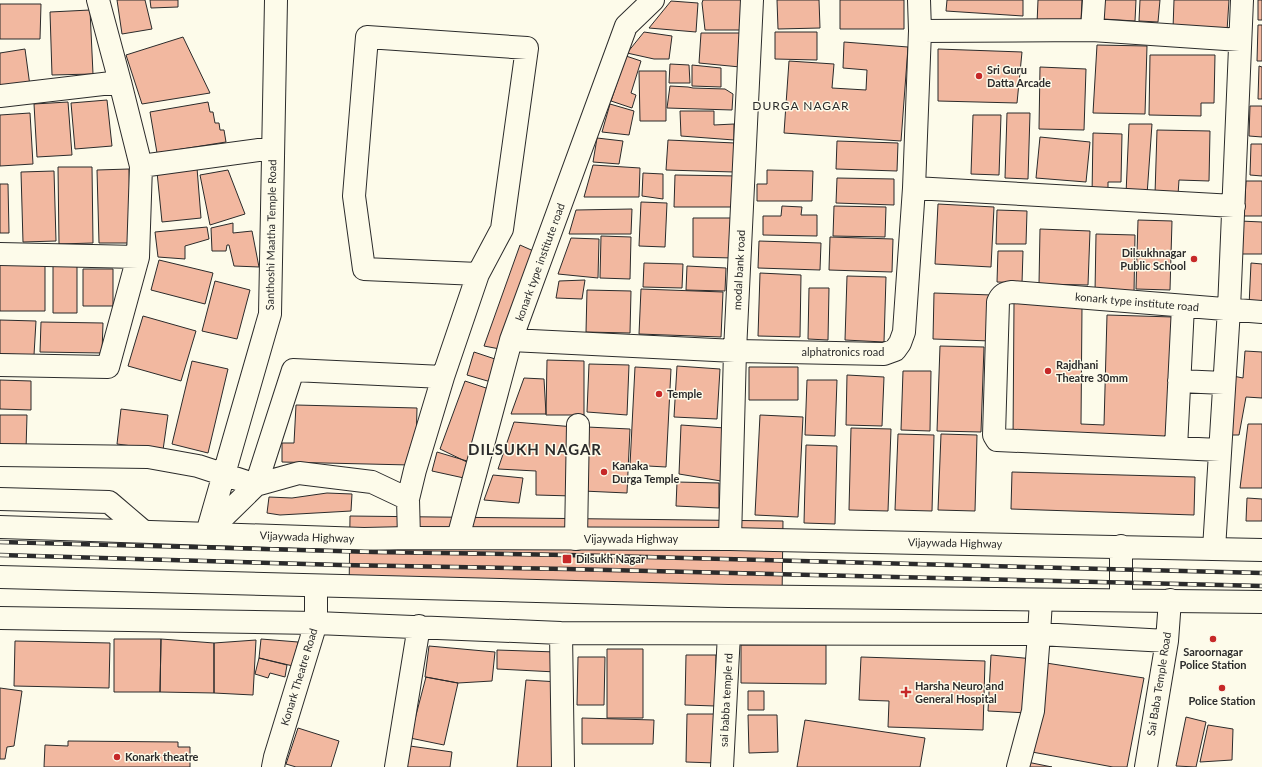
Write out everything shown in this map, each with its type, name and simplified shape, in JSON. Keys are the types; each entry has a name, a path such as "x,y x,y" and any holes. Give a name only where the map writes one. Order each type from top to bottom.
{"main road":[{"path":"0,365 108,367 138,257 141,166 98,0"},
{"name":"Santhoshi Maatha Temple Road","path":"207,533 270,314 276,0"},
{"name":"konark type institute road","path":"458,538 511,340 626,26 653,0"},
{"name":"modal bank road","path":"730,539 735,351 752,0"},
{"name":"alphatronics road","path":"511,340 735,351 884,354 895,350 900,343 904,332 914,188 920,31 918,0"},
{"path":"1092,30 1094,0"},
{"path":"1214,549 1229,309 1242,0"},
{"path":"920,31 1092,30 1240,40"},
{"path":"409,538 408,499 415,470 443,377 478,274 502,229 527,48 367,37 354,196 364,269 478,274"},
{"path":"0,96 120,82"},
{"path":"141,166 273,148"},
{"path":"914,188 1234,206"},
{"path":"0,254 138,257"},
{"name":"konark type institute road","path":"1176,448 1001,441 995,438 998,302 1000,297 1004,293 1012,292 1262,312"},
{"path":"1183,306 1176,448 1220,450"},
{"path":"207,533 256,485 293,370 443,377"},
{"path":"1179,381 1224,383"},
{"path":"576,539 578,425"},
{"path":"0,455 148,457 198,466 256,485 299,473 372,482 408,499"},
{"path":"0,499 109,502 143,531"},
{"name":"Vijaywada Highway","path":"0,527 364,539 730,539 1262,550"},
{"path":"1121,546 1121,600"},
{"path":"0,577 728,596 1262,602"},
{"name":"Konark Theatre Road","path":"273,767 274,757 316,622 316,586"},
{"path":"1018,767 1032,711 1040,634 1041,600"},
{"name":"Sai Baba Temple Road","path":"1146,767 1167,641 1170,600"},
{"path":"0,618 316,622 561,633 1040,634 1167,641"},
{"path":"396,767 419,626"},
{"path":"561,633 563,767"},
{"name":"sai babba temple rd","path":"722,767 729,634"}],"building":[{"path":"117,0 145,0 152,29 122,34"},
{"path":"150,0 178,0 178,7 151,8"},
{"path":"703,0 742,0 743,30 705,30"},
{"path":"777,0 819,0 820,28 778,29"},
{"path":"840,0 904,0 904,29 840,29"},
{"path":"947,0 1023,0 1023,16 946,11"},
{"path":"1038,0 1082,0 1081,21 1037,24"},
{"path":"1104,0 1136,0 1135,21 1103,19"},
{"path":"1140,0 1160,0 1158,22 1139,21"},
{"path":"1174,0 1229,0 1227,31 1173,29"},
{"path":"1258,0 1262,0 1262,20 1258,20"},
{"path":"671,1 698,3 696,32 649,28"},
{"path":"0,4 41,4 40,39 0,39"},
{"path":"90,10 93,74 52,75 50,12"},
{"path":"1258,25 1262,25 1262,61 1257,61"},
{"path":"644,32 672,36 669,59 654,59 627,53"},
{"path":"775,32 817,32 817,60 775,59"},
{"path":"701,33 741,33 740,67 699,63"},
{"path":"183,37 210,93 142,104 126,55"},
{"path":"844,42 908,47 901,141 784,133 789,61 834,64 832,88 866,90 867,70 843,68"},
{"path":"1097,45 1147,46 1145,114 1093,113"},
{"path":"25,49 30,86 0,89 0,53"},
{"name":"Sri Guru Datta Arcade","path":"938,49 1022,52 1017,103 938,101"},
{"path":"1150,55 1215,55 1214,103 1201,103 1201,116 1149,115"},
{"path":"626,56 641,61 631,93 636,95 632,108 611,101"},
{"path":"670,64 689,65 690,83 669,83"},
{"path":"692,65 721,68 721,87 692,86"},
{"path":"1259,66 1262,67 1262,99 1258,99"},
{"path":"1040,67 1086,69 1084,130 1039,129"},
{"path":"639,71 666,71 666,121 640,121"},
{"path":"670,86 725,89 733,94 732,110 667,108"},
{"path":"107,100 112,146 75,149 71,103"},
{"path":"68,102 72,155 37,157 34,104"},
{"path":"208,102 210,112 213,112 215,123 219,123 220,130 224,130 226,142 157,153 150,112"},
{"path":"610,104 634,111 629,135 602,132"},
{"path":"1250,106 1262,106 1262,137 1249,136"},
{"path":"680,111 714,111 714,125 734,124 734,140 681,136"},
{"path":"30,113 33,164 0,166 0,115"},
{"path":"1007,113 1030,113 1028,179 1005,178"},
{"path":"973,115 1001,115 999,175 971,174"},
{"path":"1129,124 1152,124 1147,195 1126,194"},
{"path":"1157,130 1210,131 1209,181 1179,180 1178,195 1155,194"},
{"path":"1093,133 1122,134 1121,182 1108,182 1108,196 1092,195"},
{"path":"1040,137 1090,142 1086,182 1036,178"},
{"path":"597,138 623,141 619,164 593,162"},
{"path":"668,140 735,143 734,172 666,170"},
{"path":"837,141 898,143 897,171 836,169"},
{"path":"1251,144 1262,144 1262,176 1250,175"},
{"path":"593,165 640,168 639,197 584,197"},
{"path":"58,167 92,167 93,243 59,244"},
{"path":"197,168 201,218 162,222 157,172"},
{"path":"129,169 131,243 99,243 97,170"},
{"path":"228,170 245,214 210,225 200,175"},
{"path":"767,170 813,171 812,201 757,201 757,184 767,184"},
{"path":"54,171 56,241 23,242 21,172"},
{"path":"643,173 663,174 663,199 642,196"},
{"path":"675,175 738,176 737,207 674,207"},
{"path":"837,178 894,179 894,205 836,203"},
{"path":"1246,181 1262,181 1262,216 1244,216"},
{"path":"0,184 8,184 9,233 0,233"},
{"path":"641,202 667,203 665,247 639,246"},
{"path":"938,204 994,207 991,267 935,264"},
{"path":"782,206 802,207 801,215 817,215 817,236 763,235 763,216 781,216"},
{"path":"834,206 886,207 885,237 833,236"},
{"path":"632,209 631,234 569,234 576,210"},
{"path":"997,210 1027,211 1026,244 996,244"},
{"path":"693,218 733,218 733,258 693,257"},
{"path":"1138,220 1172,221 1170,290 1136,289"},
{"path":"1240,221 1262,222 1262,254 1239,254"},
{"path":"233,223 233,233 252,231 259,267 234,266 229,245 227,245 226,251 212,251 211,228"},
{"path":"207,227 209,239 185,246 185,259 158,257 155,232"},
{"path":"1040,229 1090,231 1088,285 1039,284"},
{"path":"1096,234 1135,235 1134,293 1095,292"},
{"path":"601,236 631,237 630,279 600,278"},
{"path":"830,237 893,239 892,272 829,270"},
{"path":"571,238 599,239 598,278 558,274"},
{"path":"759,241 821,243 820,270 758,268"},
{"path":"520,245 538,253 505,350 484,346"},
{"path":"998,251 1023,251 1022,283 997,282"},
{"path":"159,260 213,273 205,304 151,290"},
{"path":"644,263 683,264 682,288 643,287"},
{"path":"1251,263 1262,264 1262,306 1249,306"},
{"path":"0,265 45,265 45,311 0,311"},
{"path":"77,265 77,313 53,313 53,266"},
{"path":"687,266 726,268 725,291 686,290"},
{"path":"83,269 113,269 113,306 83,306"},
{"path":"760,273 801,275 800,337 758,336"},
{"path":"847,276 886,277 884,342 845,340"},
{"path":"585,280 582,299 556,298 559,281"},
{"path":"215,281 250,290 237,339 202,331"},
{"path":"809,288 829,288 828,340 808,339"},
{"path":"641,289 723,292 721,337 639,334"},
{"path":"587,290 631,291 630,333 586,332"},
{"path":"934,293 992,295 991,341 933,339"},
{"name":"Rajdhani Theatre 30mm","path":"1014,303 1082,307 1081,424 1104,425 1107,315 1173,317 1173,445 1013,440"},
{"path":"143,316 196,331 181,381 128,366"},
{"path":"0,320 36,321 34,355 0,354"},
{"path":"41,322 103,323 102,353 40,352"},
{"path":"940,346 984,347 981,432 937,431"},
{"path":"1245,351 1262,352 1262,398 1246,397 1239,435 1230,435 1233,376 1243,378"},
{"path":"474,352 498,360 491,382 467,375"},
{"path":"547,360 584,361 584,415 546,415"},
{"path":"192,361 228,369 208,453 172,444"},
{"path":"589,364 629,365 627,415 587,412"},
{"path":"677,366 720,369 717,419 674,417"},
{"path":"635,367 671,369 666,467 630,465"},
{"path":"749,367 798,367 798,400 749,400"},
{"path":"903,371 931,371 930,431 901,430"},
{"path":"847,375 884,377 882,426 846,425"},
{"path":"524,378 544,379 546,414 511,414"},
{"path":"0,380 31,381 31,410 0,409"},
{"path":"807,380 837,380 835,436 805,435"},
{"path":"465,381 492,390 471,464 440,449"},
{"path":"296,405 417,408 416,446 410,447 410,465 282,462 282,443 294,443"},
{"path":"121,409 168,415 163,450 117,444"},
{"path":"0,415 27,415 26,450 0,449"},
{"path":"760,415 803,417 798,517 755,515"},
{"path":"514,422 575,427 573,496 536,495 536,471 498,469"},
{"path":"1248,424 1262,424 1262,488 1240,488"},
{"path":"681,425 725,428 721,481 679,474"},
{"path":"587,427 630,429 627,493 583,491"},
{"path":"851,428 891,429 888,511 849,510"},
{"path":"898,434 934,435 932,511 895,510"},
{"path":"941,434 977,435 975,511 938,510"},
{"path":"806,445 837,446 835,524 804,523"},
{"path":"437,452 467,461 464,478 432,471"},
{"path":"1012,472 1195,477 1194,515 1011,509"},
{"path":"493,475 523,478 519,503 484,500"},
{"path":"677,482 719,483 719,508 676,506"},
{"path":"327,493 352,494 351,511 280,515 267,513 269,497 292,498"},
{"path":"1247,498 1262,499 1262,521 1246,521"},
{"name":"Dilsukh Nagar","path":"350,516 783,521 782,600 349,595"},
{"path":"114,639 161,639 160,692 114,692"},
{"path":"161,639 214,643 214,693 160,692"},
{"path":"261,639 298,642 293,666 259,658"},
{"path":"256,640 253,695 214,693 214,643"},
{"path":"15,641 110,643 109,688 14,686"},
{"path":"741,645 826,645 826,684 741,683"},
{"path":"429,646 495,652 492,681 458,683 425,677"},
{"path":"607,649 643,649 643,718 607,718"},
{"path":"497,650 556,652 556,672 497,669"},
{"path":"686,655 716,655 715,706 685,705"},
{"path":"991,655 1034,659 1028,713 988,711"},
{"path":"578,657 605,657 604,705 577,705"},
{"path":"861,657 985,661 983,730 888,727 889,701 859,700"},
{"path":"259,658 287,665 285,677 270,673 268,678 255,674"},
{"path":"1046,663 1144,678 1127,767 1113,767 1032,752"},
{"path":"426,677 458,683 444,745 410,738"},
{"path":"526,680 559,682 554,767 517,767"},
{"path":"0,688 22,691 14,746 7,747 5,759 0,759"},
{"path":"748,691 764,691 764,710 748,710"},
{"path":"687,714 716,714 716,763 686,762"},
{"path":"748,715 777,715 778,752 749,753"},
{"path":"1186,717 1206,722 1196,767 1176,766"},
{"path":"582,718 654,720 653,744 582,744"},
{"path":"805,720 925,738 920,767 797,767"},
{"path":"1208,725 1233,729 1232,760 1200,762"},
{"path":"298,728 339,741 331,767 296,767 286,764"},
{"name":"Konark theatre","path":"68,741 178,742 178,747 190,747 190,767 44,767 45,745 68,746"},
{"path":"403,745 452,752 450,767 400,767"},
{"path":"1027,762 1052,767 1026,767"}],"railway":[{"path":"0,542 1262,573"},
{"path":"0,555 341,565 1262,586"}],"place":[{"name":"Sri Guru Datta Arcade","path":"979,76"},
{"name":"Dilsukhnagar Public School","path":"1194,259"},
{"name":"Rajdhani Theatre 30mm","path":"1048,371"},
{"name":"Temple","path":"659,394"},
{"name":"Kanaka Durga Temple","path":"604,472"},
{"name":"Dilsukh Nagar","path":"567,559"},
{"name":"Saroornagar Police Station","path":"1213,639"},
{"name":"Police Station","path":"1222,688"},
{"name":"Harsha Neuro and General Hospital","path":"906,692"},
{"name":"Konark theatre","path":"117,757"}],"district":[{"name":"DURGA NAGAR","path":"801,106"},
{"name":"DILSUKH NAGAR","path":"535,450"}]}
